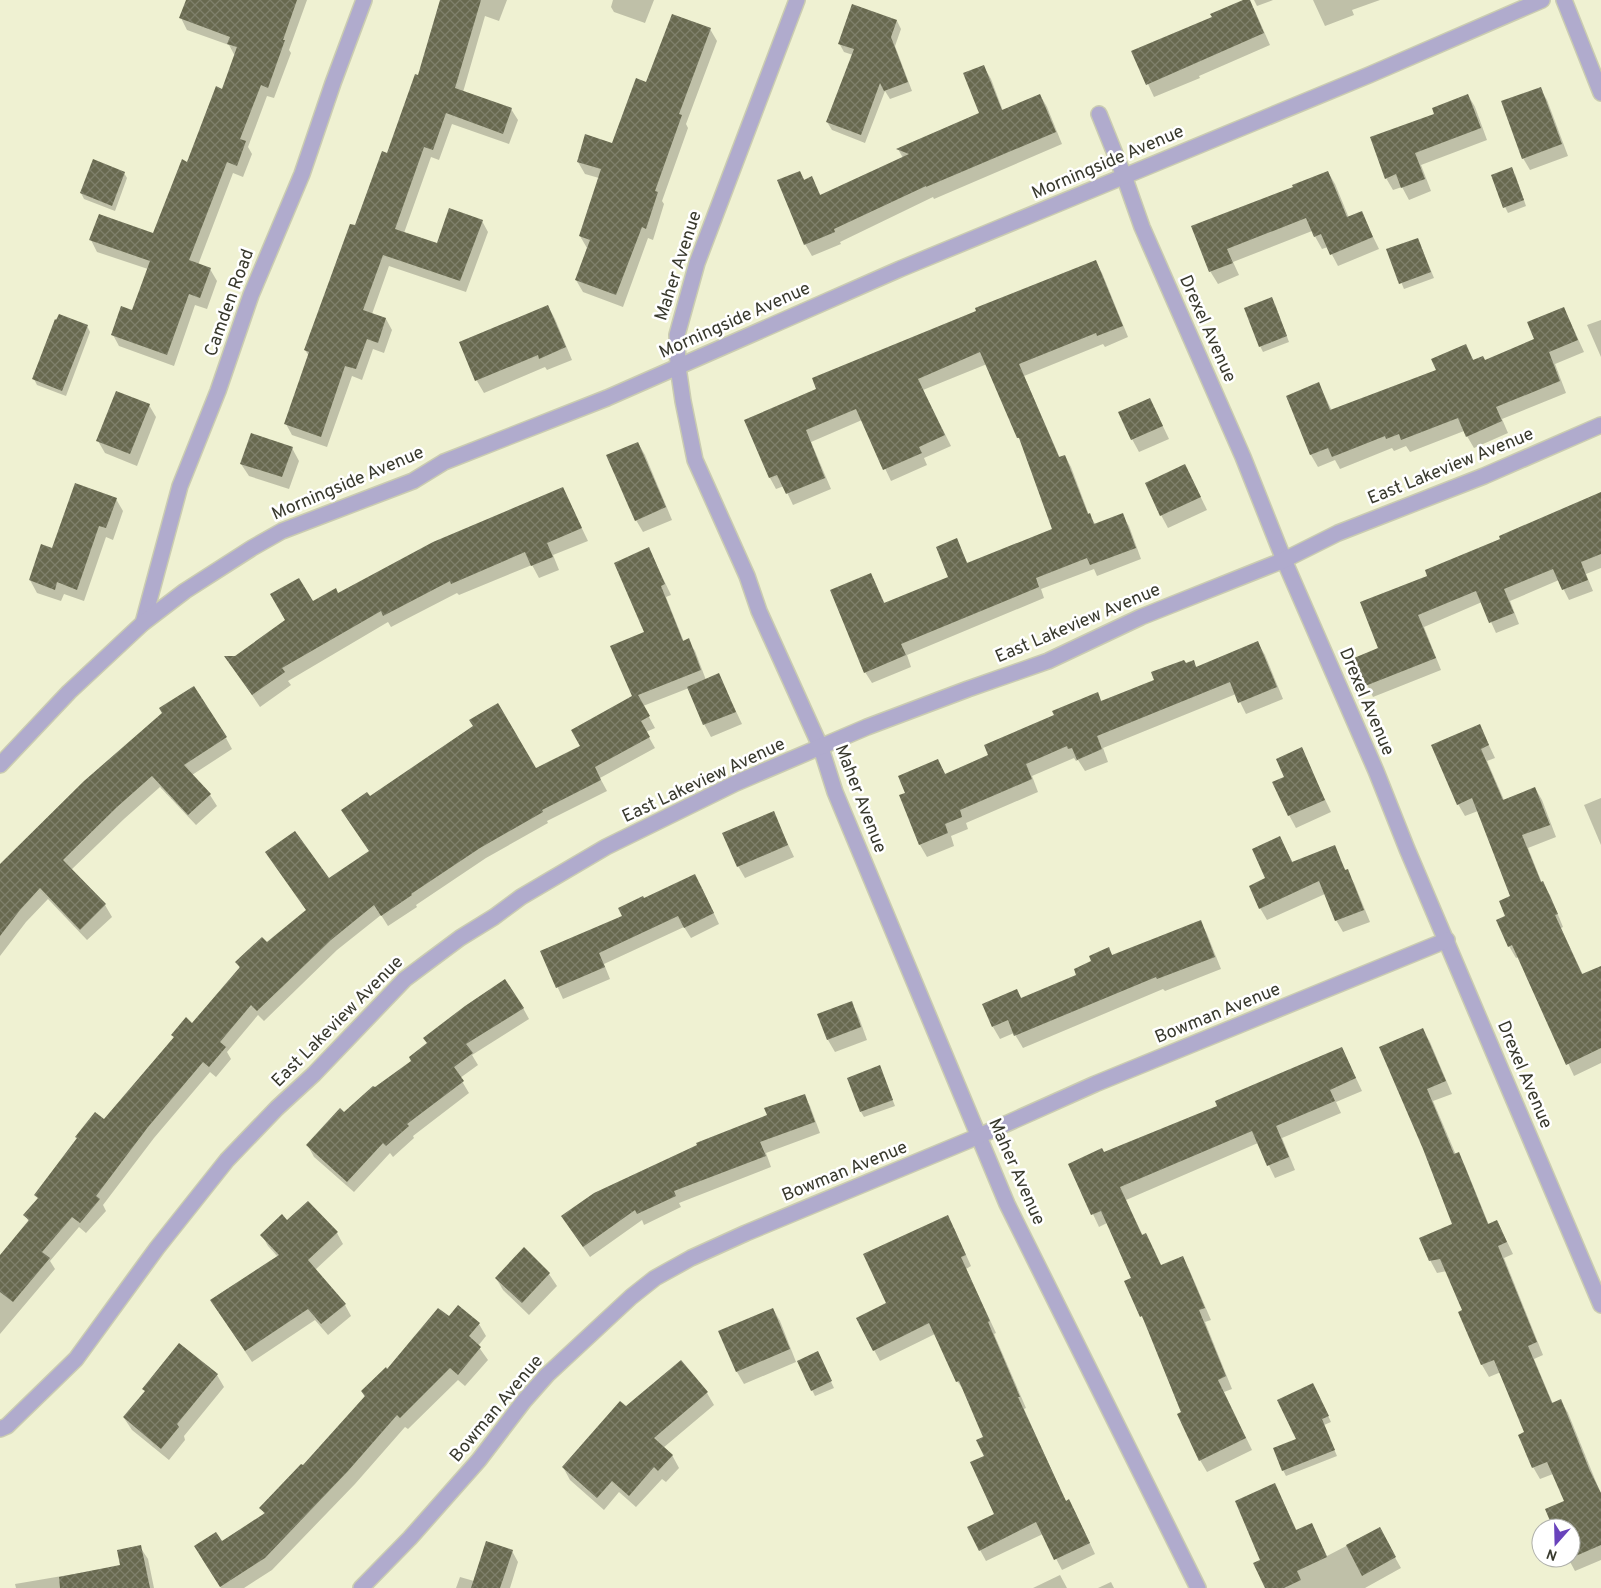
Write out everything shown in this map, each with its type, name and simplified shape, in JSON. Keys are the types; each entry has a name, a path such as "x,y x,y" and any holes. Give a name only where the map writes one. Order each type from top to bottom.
{"street":[{"name":"Camden Road","path":"143,623 180,486 218,390 251,296 302,174 364,0"},
{"name":"Maher Avenue","path":"797,0 697,263 677,335 678,367 695,460 820,748 835,792 1007,1204 1198,1588"},
{"name":"Morningside Avenue","path":"0,765 69,692 143,623 185,591 282,531 413,481 444,462 607,398 900,269 1542,0"},
{"path":"1564,0 1601,93"},
{"name":"Drexel Avenue","path":"1099,114 1142,227 1243,457 1284,560 1601,1305"},
{"name":"East Lakeview Avenue","path":"0,1429 6,1426 76,1359 157,1248 228,1160 277,1108 314,1074 405,978 521,897 606,847 736,783 867,727 1048,661 1141,617 1284,560 1338,533 1484,476 1601,425"},
{"name":"Bowman Avenue","path":"361,1588 410,1538 479,1460 546,1375 631,1297 655,1278 691,1258 746,1233 979,1136 1095,1084 1447,940"}],"building":[{"path":"186,0 297,0 268,88 261,85 240,139 246,141 237,166 227,162 189,260 211,268 200,298 189,294 167,355 111,335 121,306 132,310 150,261 89,240 99,214 153,233 182,159 187,162 216,86 222,89 237,47 227,44 230,37 179,18"},
{"path":"440,0 481,0 455,88 512,108 503,134 446,113 433,150 424,147 395,229 437,243 449,208 483,220 460,281 383,255 363,310 386,318 378,343 367,339 356,369 345,366 321,437 284,424 309,352 304,350 350,224 355,225 382,151 387,153 415,74 418,75"},
{"path":"1243,0 1250,0 1264,33 1146,85 1131,51 1212,17 1210,14"},
{"path":"852,4 897,20 891,37 908,82 884,91 880,83 861,135 826,122 854,49 838,44"},
{"path":"672,14 711,28 679,114 682,115 655,191 658,192 646,229 642,227 616,295 575,280 590,240 579,236 601,169 577,162 585,134 612,143 636,78 646,82"},
{"path":"984,65 1002,110 1040,94 1056,132 926,186 834,229 835,232 804,245 777,180 800,171 804,180 812,176 820,195 909,154 896,149 979,113 963,73"},
{"path":"1541,87 1562,144 1522,159 1501,101"},
{"path":"1468,94 1481,128 1415,153 1425,179 1401,188 1396,174 1385,179 1370,137 1434,114 1432,108"},
{"path":"93,159 125,172 112,206 80,193"},
{"path":"1512,167 1524,200 1503,208 1491,175"},
{"path":"1328,171 1347,217 1362,211 1373,237 1330,255 1321,234 1314,237 1306,218 1227,249 1233,263 1209,272 1191,226 1293,187 1292,185"},
{"path":"1418,238 1431,272 1399,284 1386,249"},
{"path":"1096,260 1123,326 1097,336 1096,333 1019,364 1059,457 1065,455 1088,514 1090,513 1094,524 1123,513 1136,548 1090,565 1087,558 1036,578 1039,587 901,644 906,655 864,673 830,590 871,573 884,603 948,577 936,547 957,538 967,563 1052,529 1019,438 1017,438 980,352 918,379 945,435 919,447 922,453 883,470 856,409 806,430 825,478 786,494 777,475 769,478 744,420 816,389 812,378 976,311 975,308"},
{"path":"1272,297 1287,336 1259,347 1244,308"},
{"path":"548,305 566,347 539,359 538,355 475,381 459,342"},
{"path":"1564,307 1578,340 1549,352 1560,381 1496,407 1502,421 1466,437 1458,418 1401,440 1399,434 1386,439 1385,436 1332,457 1328,448 1310,455 1286,396 1319,382 1330,410 1436,370 1431,359 1466,344 1473,360 1483,356 1485,360 1534,339 1527,322"},
{"path":"59,314 88,325 62,391 32,379 55,319"},
{"path":"116,391 150,404 130,454 96,441"},
{"path":"1150,398 1163,426 1131,440 1118,412"},
{"path":"251,433 293,447 282,477 240,464"},
{"path":"638,442 666,507 635,521 606,455"},
{"path":"1185,464 1201,497 1160,516 1145,483"},
{"path":"75,483 117,498 106,528 99,526 77,590 57,582 55,590 29,580 41,544 52,548"},
{"path":"563,487 582,528 547,543 553,557 531,566 525,552 451,584 450,581 383,616 381,611 282,668 285,672 252,695 224,656 235,656 285,620 270,594 299,578 313,601 336,588 338,593 433,542"},
{"path":"1601,492 1601,554 1581,562 1588,580 1562,590 1553,569 1504,589 1514,613 1489,623 1476,591 1418,615 1436,658 1365,686 1354,658 1378,648 1360,602 1427,576 1425,570 1500,539 1499,536"},
{"path":"649,547 665,584 661,586 683,641 689,638 701,670 638,695 650,716 641,721 650,737 595,767 601,780 542,810 543,812 480,848 381,916 374,905 331,940 257,1011 251,1005 220,1042 226,1047 209,1067 203,1062 148,1127 96,1196 100,1199 80,1223 72,1217 42,1252 50,1258 13,1302 0,1292 0,1255 29,1220 23,1215 38,1198 34,1195 95,1112 104,1119 174,1037 171,1035 186,1017 192,1023 240,967 235,962 262,937 267,942 306,910 265,852 295,831 329,878 369,851 341,810 367,792 370,796 473,726 469,720 498,703 536,768 580,746 571,730 632,696 610,646 644,632 614,563"},
{"path":"1258,641 1277,687 1238,703 1230,682 1097,736 1102,749 1077,760 1072,748 1068,749 1067,746 1026,764 1032,779 960,810 962,817 945,824 948,833 919,845 899,795 905,793 898,776 938,759 945,774 988,755 984,745 1054,715 1052,711 1098,692 1101,701 1154,680 1151,672 1184,660 1186,663 1194,660 1196,667"},
{"path":"719,673 736,712 703,725 687,687"},
{"path":"194,686 227,737 184,765 211,794 188,815 152,776 63,860 106,904 80,930 40,888 0,936 0,864 84,781 162,713 159,708"},
{"path":"1480,724 1489,745 1481,749 1503,800 1535,787 1550,825 1522,835 1541,882 1543,881 1558,914 1555,915 1582,974 1601,966 1601,1048 1566,1065 1512,945 1508,947 1496,920 1505,916 1499,901 1510,896 1472,798 1457,805 1431,745"},
{"path":"1302,747 1325,800 1288,816 1272,782 1284,777 1276,759"},
{"path":"774,811 788,845 737,867 722,833"},
{"path":"1280,836 1292,862 1335,845 1345,870 1348,869 1364,910 1335,921 1319,881 1259,909 1249,886 1265,878 1252,849"},
{"path":"695,874 714,913 684,928 678,916 599,953 605,967 556,988 540,951 622,916 618,908"},
{"path":"1201,920 1215,957 1157,979 1156,977 1014,1036 1008,1020 992,1027 982,1004 1017,989 1021,998 1076,975 1074,969 1091,961 1089,956 1109,947 1112,955"},
{"path":"505,979 524,1008 466,1044 473,1053 454,1067 464,1081 407,1124 409,1126 386,1146 383,1143 347,1182 306,1145 340,1108 344,1112 373,1086 375,1087 411,1061 409,1057 427,1043 423,1038"},
{"path":"852,1001 861,1027 827,1040 817,1014"},
{"path":"1423,1028 1446,1081 1427,1089 1454,1154 1459,1152 1488,1224 1497,1220 1507,1242 1498,1246 1537,1342 1528,1346 1552,1403 1561,1399 1590,1471 1601,1493 1601,1545 1581,1554 1581,1518 1549,1518 1545,1509 1564,1501 1547,1462 1532,1468 1518,1435 1524,1432 1494,1360 1481,1365 1458,1312 1462,1310 1440,1259 1429,1261 1419,1238 1452,1224 1423,1149 1379,1047"},
{"path":"1342,1047 1356,1078 1330,1090 1335,1101 1276,1126 1289,1157 1267,1166 1252,1131 1120,1187 1142,1235 1146,1233 1161,1265 1183,1256 1205,1308 1199,1310 1226,1376 1218,1380 1246,1438 1199,1461 1177,1414 1181,1412 1142,1316 1140,1317 1124,1281 1131,1278 1101,1211 1091,1215 1068,1164 1102,1148 1104,1152 1217,1106 1215,1101"},
{"path":"880,1065 893,1100 860,1112 847,1078"},
{"path":"805,1094 815,1122 760,1142 766,1156 674,1191 676,1196 637,1214 635,1210 583,1247 561,1216 594,1193 697,1145 696,1143 767,1115 764,1108"},
{"path":"308,1201 338,1232 308,1260 346,1304 321,1324 308,1309 245,1351 210,1300 279,1255 260,1235 282,1214 287,1220"},
{"path":"948,1215 966,1255 961,1257 990,1321 988,1322 1020,1397 1018,1397 1066,1501 1069,1499 1090,1543 1054,1560 1036,1522 979,1551 967,1527 994,1514 970,1462 984,1456 976,1440 983,1437 959,1381 956,1382 929,1323 873,1351 856,1318 886,1303 863,1254"},
{"path":"524,1247 550,1273 522,1303 495,1278"},
{"path":"458,1305 480,1323 469,1336 481,1347 458,1375 450,1368 400,1418 397,1415 348,1471 265,1558 220,1587 194,1546 216,1532 222,1541 265,1513 259,1508 301,1464 303,1465 365,1396 361,1391 386,1367 387,1369 438,1308 449,1316"},
{"path":"773,1308 790,1349 736,1372 718,1331"},
{"path":"179,1343 218,1374 177,1424 179,1427 161,1449 123,1417 145,1391 142,1389"},
{"path":"818,1351 832,1381 811,1391 797,1361"},
{"path":"681,1360 708,1392 654,1438 673,1455 658,1471 654,1467 629,1496 612,1481 597,1498 562,1467 620,1401 626,1406"},
{"path":"1313,1383 1329,1416 1322,1419 1335,1450 1282,1471 1273,1448 1296,1439 1277,1400"},
{"path":"1275,1483 1296,1530 1312,1523 1327,1557 1297,1571 1301,1580 1284,1588 1265,1588 1253,1563 1260,1560 1235,1501"},
{"path":"1380,1527 1396,1557 1362,1576 1346,1545"},
{"path":"486,1541 513,1550 500,1588 471,1588"},
{"path":"141,1545 150,1588 60,1588 59,1577 120,1565 117,1550"}]}
